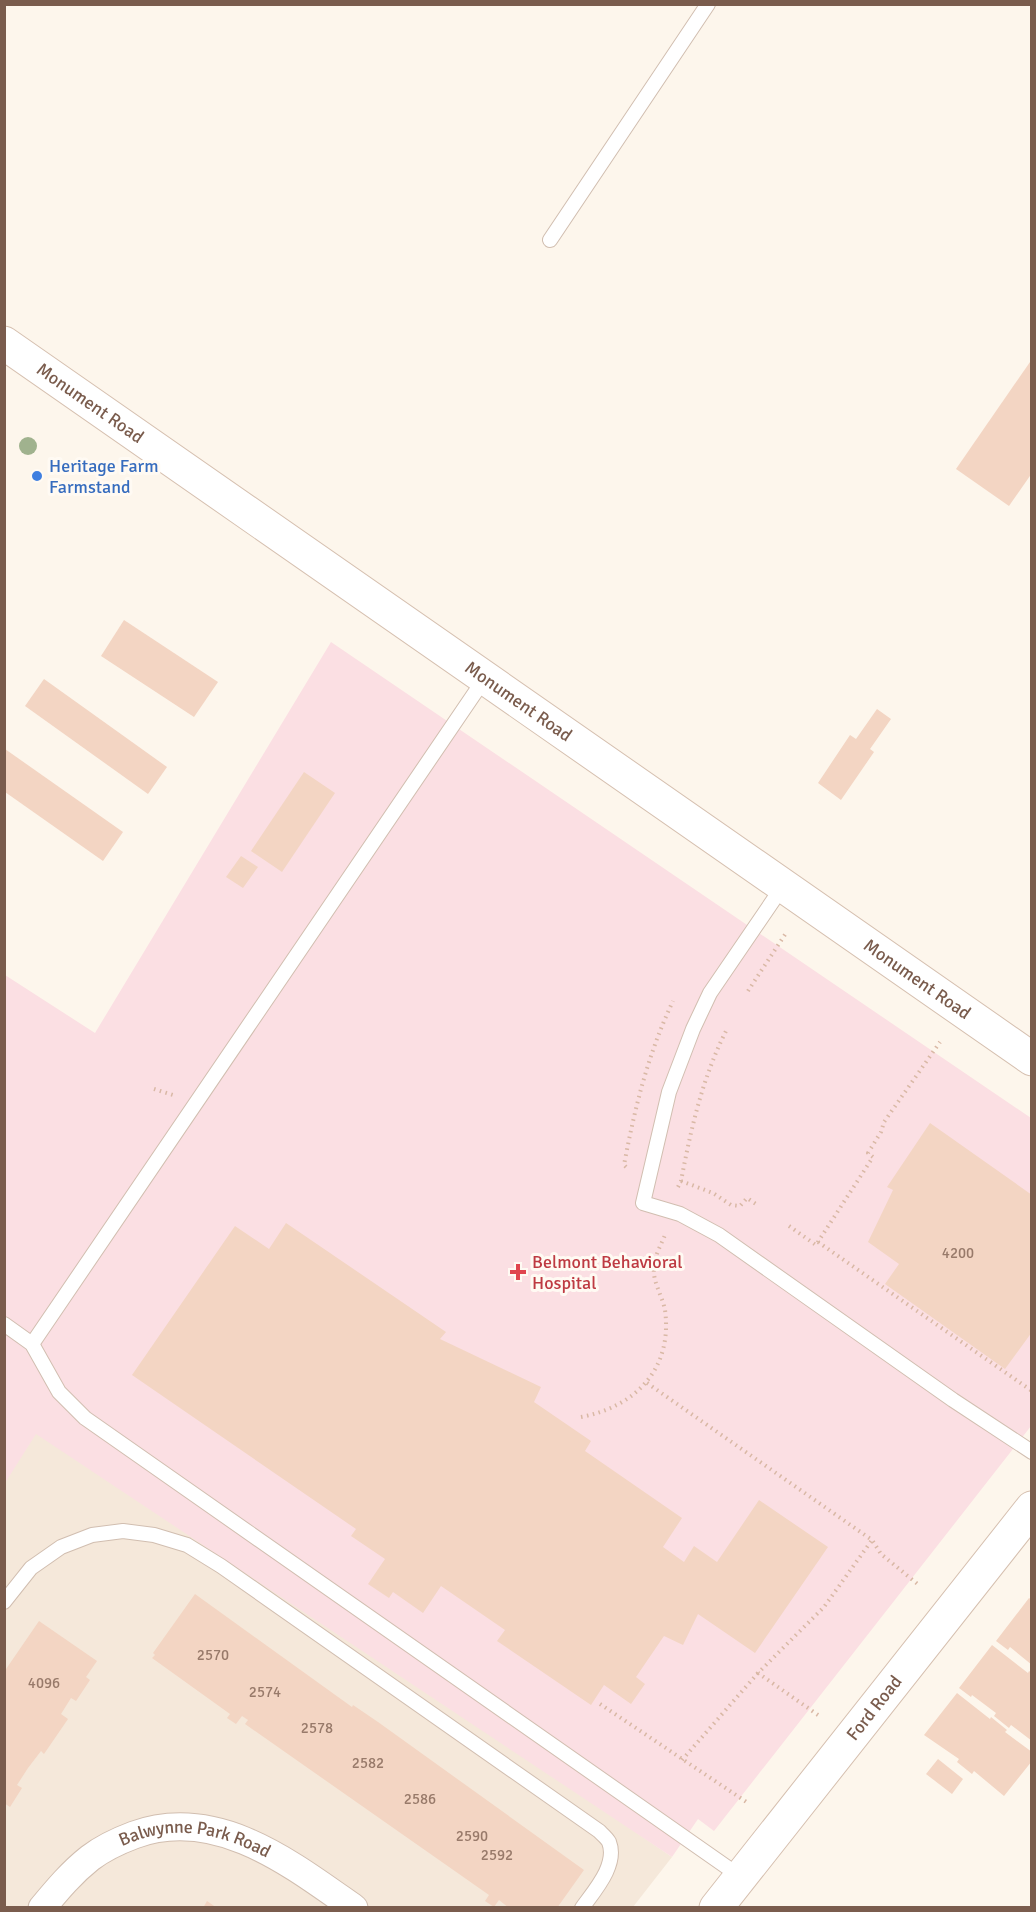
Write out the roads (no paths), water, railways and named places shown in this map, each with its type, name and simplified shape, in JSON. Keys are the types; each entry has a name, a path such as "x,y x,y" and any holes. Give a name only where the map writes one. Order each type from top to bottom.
{"street":[{"name":"Monument Road","path":"4,343 1032,1059"},
{"name":"Ford Road","path":"716,1908 1032,1508"},
{"name":"Balwynne Park Road","path":"42,1908 67,1878 114,1843 167,1827 197,1827 223,1832 252,1843 285,1861 354,1908"}],"lane":[{"path":"550,240 708,4"},
{"path":"32,1344 484,678"},
{"path":"783,886 710,993 693,1029 669,1092 643,1203 680,1214 719,1235 953,1400 1032,1452"},
{"path":"4,1324 32,1344 59,1392 85,1418 741,1877"},
{"path":"4,1602 31,1568 61,1548 92,1535 123,1531 153,1534 187,1545 221,1566 599,1831 609,1842 610,1859 602,1878 582,1908"}],"place":[{"name":"Heritage Farm Farmstand","path":"37,476"},
{"name":"Belmont Behavioral Hospital","path":"518,1272"}]}
